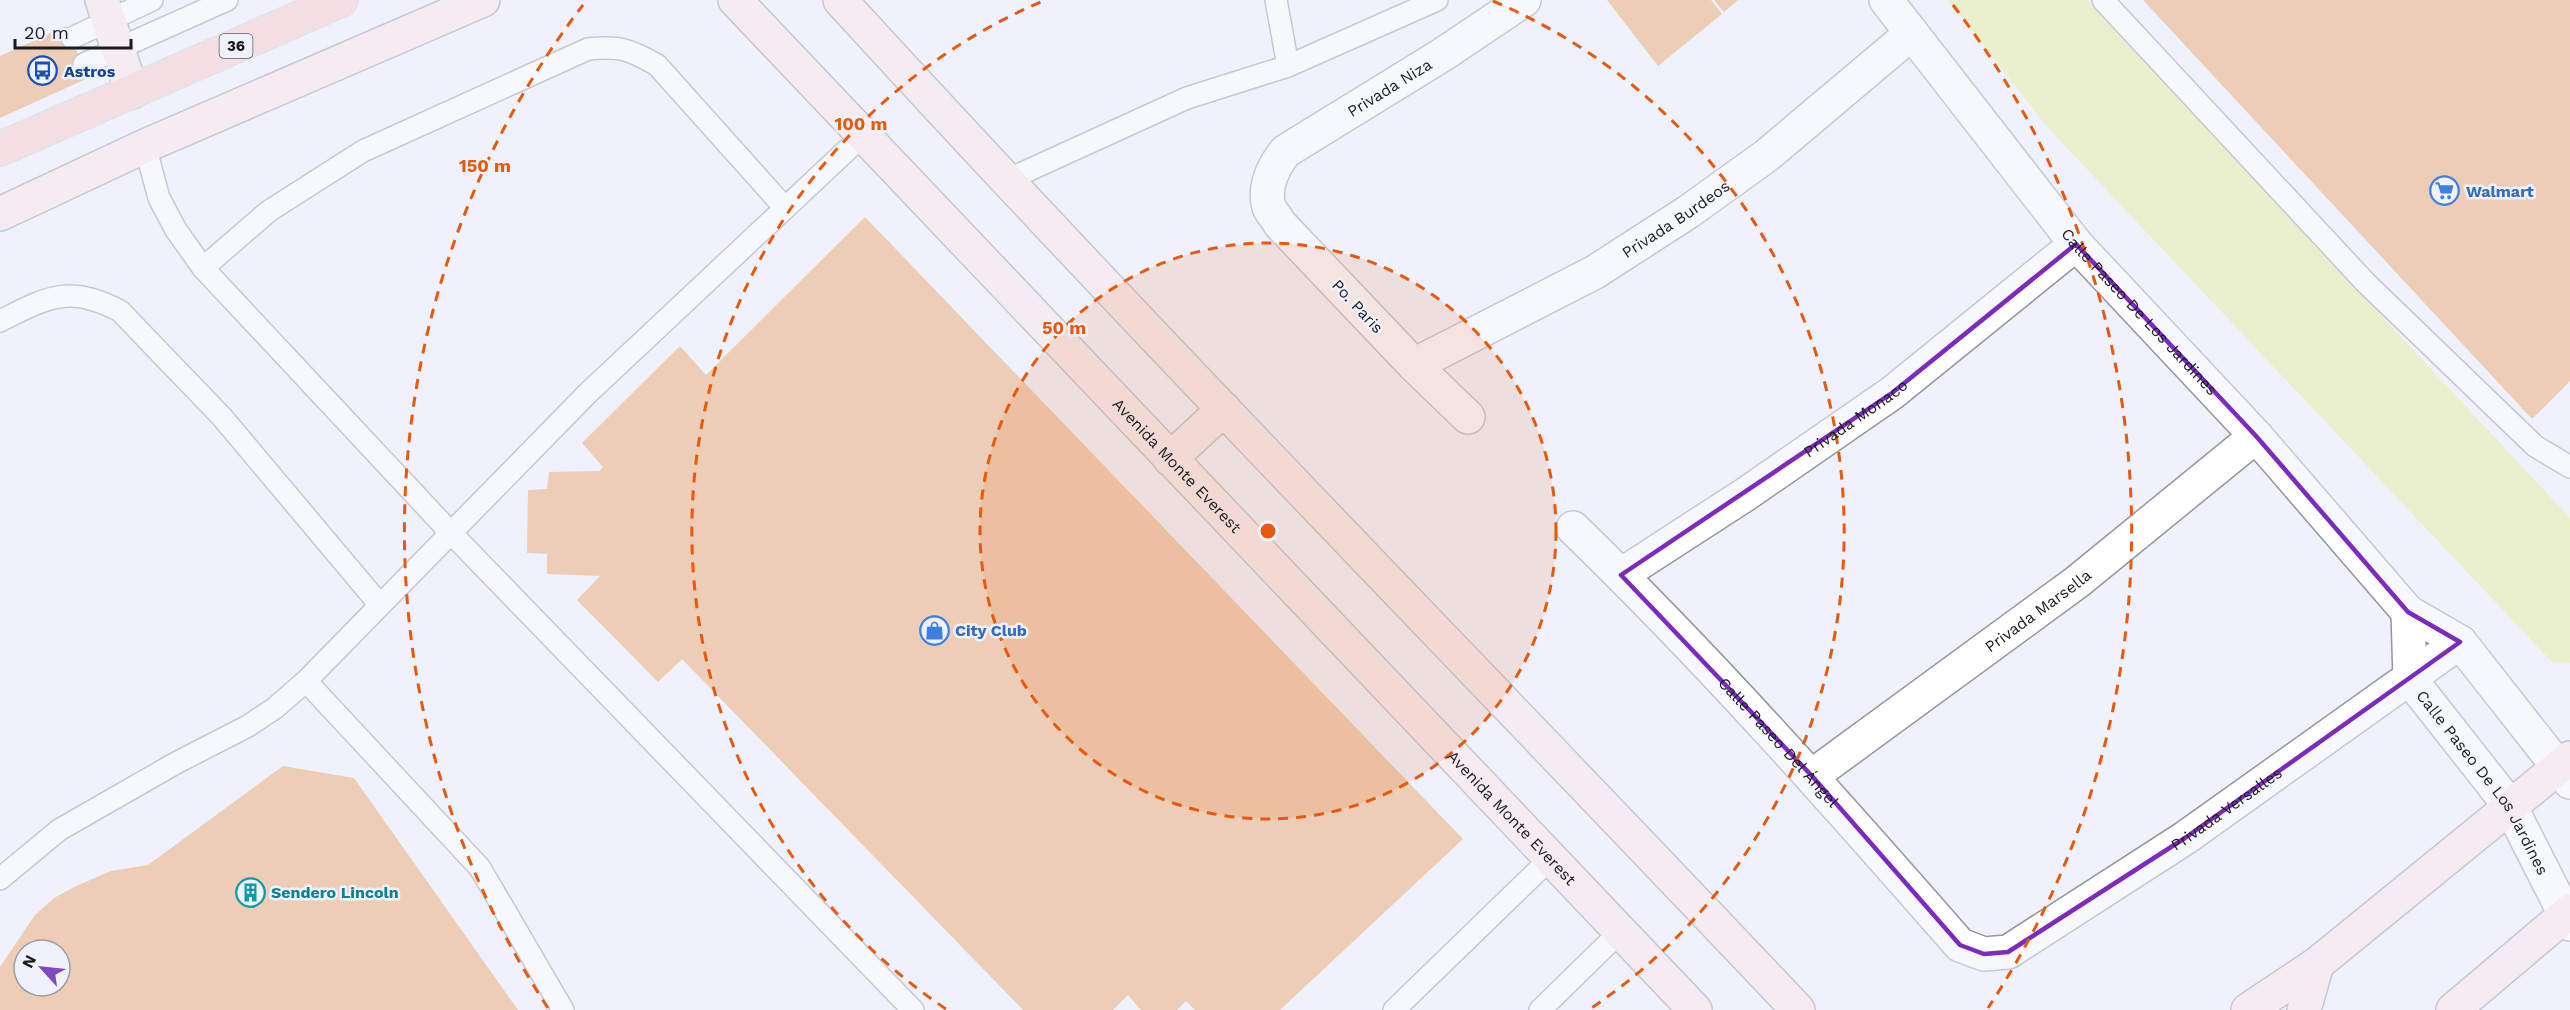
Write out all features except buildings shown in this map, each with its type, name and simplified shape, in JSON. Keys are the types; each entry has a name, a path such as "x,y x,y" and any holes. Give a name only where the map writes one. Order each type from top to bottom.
{"main road":[{"name":"36","path":"2,151 341,0"},
{"path":"0,214 145,146 483,0"},
{"name":"Avenida Monte Everest","path":"735,0 1695,1010"},
{"path":"840,0 1005,181 1610,810 1798,1010"},
{"path":"110,23 132,92"},
{"path":"1170,459 1224,409"},
{"path":"2248,1010 2317,964 2510,806 2567,769"},
{"path":"2453,1010 2569,916"},
{"path":"2304,1010 2317,964"}],"street":[{"name":"Privada Niza","path":"1269,184 1275,164 1286,152 1442,56 1524,0"},
{"name":"Calle Paseo De Los Jardines","path":"1886,0 2076,243 2256,436 2408,612 2460,642 2567,769"},
{"name":"Privada Burdeos","path":"1414,365 1595,272 1688,212 1766,156 1912,33"},
{"name":"Po. Paris","path":"1269,184 1269,206 1280,224 1414,365 1468,417"},
{"name":"Privada Monaco","path":"1621,575 1746,494 1892,393 2076,243"},
{"name":"Privada Marsella","path":"1812,776 2077,582 2256,436"},
{"name":"Calle Paseo Del Ángel","path":"1573,528 1621,575 1812,776 1960,945 1984,954"},
{"name":"Calle Paseo De Los Jardines","path":"2408,612 2410,679 2510,806 2569,916"},
{"name":"Privada Versalles","path":"1984,954 2008,952 2155,857 2460,642"}],"lane":[{"path":"72,38 110,23 152,0"},
{"path":"84,64 110,23 228,0"},
{"path":"1276,0 1288,66"},
{"path":"1005,181 1187,98 1288,66 1437,0"},
{"path":"2103,0 2366,283 2535,446 2570,466"},
{"path":"202,268 269,211 363,151 588,49 614,46 635,53 657,65 785,208"},
{"path":"0,879 59,830 176,763 248,726 275,708 306,681 588,393 862,136"},
{"path":"145,146 159,198 176,230 202,268 451,532 913,1010"},
{"path":"0,321 42,300 72,295 99,300 120,311 222,417 380,605"},
{"path":"306,681 480,868 563,1010"},
{"path":"1394,1010 1551,858"},
{"path":"1546,1008 1620,932"}],"highlighted area":[{"path":"2076,244 2256,436 2408,612 2460,642 2185,838 2008,952 1984,954 1960,945 1812,776 1621,575 1892,393"}],"green space":[{"path":"1948,0 2087,0 2570,518 2570,663 2552,662 2048,128"}],"place":[{"name":"Astros","path":"43,71"},
{"name":"Walmart","path":"2445,191"},
{"name":"City Club","path":"934,630"},
{"name":"Sendero Lincoln","path":"250,892"}]}
